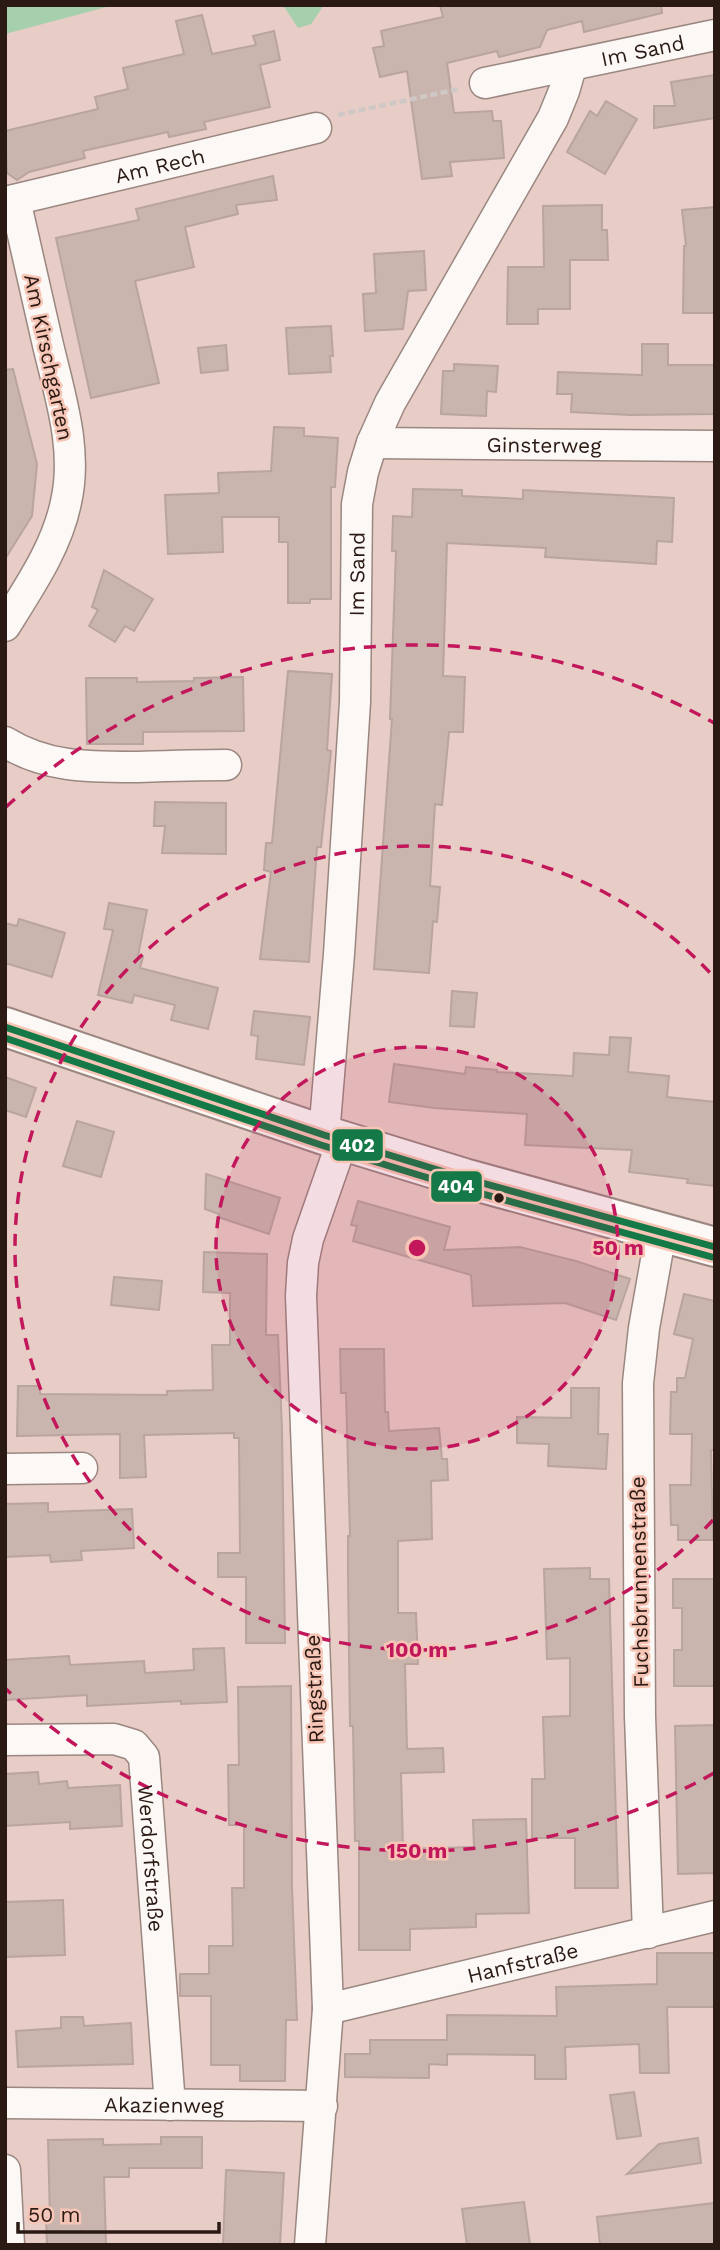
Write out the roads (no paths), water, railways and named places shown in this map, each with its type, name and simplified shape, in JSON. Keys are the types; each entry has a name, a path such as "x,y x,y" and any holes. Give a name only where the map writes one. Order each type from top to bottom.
{"main road":[{"path":"5,1027 464,1178 715,1247"}],"street":[{"name":"Im Sand","path":"485,83 715,35"},
{"name":"Im Sand","path":"333,1137 339,954 354,725 357,504 363,472 390,402 553,118 571,67"},
{"name":"Am Rech","path":"10,201 316,128"},
{"name":"Am Kirschgarten","path":"5,626 48,553 59,527 67,501 70,461 66,422 10,201"},
{"name":"Ginsterweg","path":"372,443 715,446"},
{"path":"5,742 37,759 65,765 226,765"},
{"name":"Ringstraße","path":"310,2245 328,2009 301,1296 303,1263 333,1137"},
{"name":"Fuchsbrunnenstraße","path":"648,1933 640,1717 638,1383 644,1328 661,1232"},
{"path":"5,1469 82,1468"},
{"name":"Werdorfstraße","path":"5,1740 114,1739 134,1745 144,1757 170,2105"},
{"name":"Hanfstraße","path":"328,2009 715,1916"},
{"name":"Akazienweg","path":"5,2103 322,2106"},
{"path":"5,2170 9,2245"}]}
